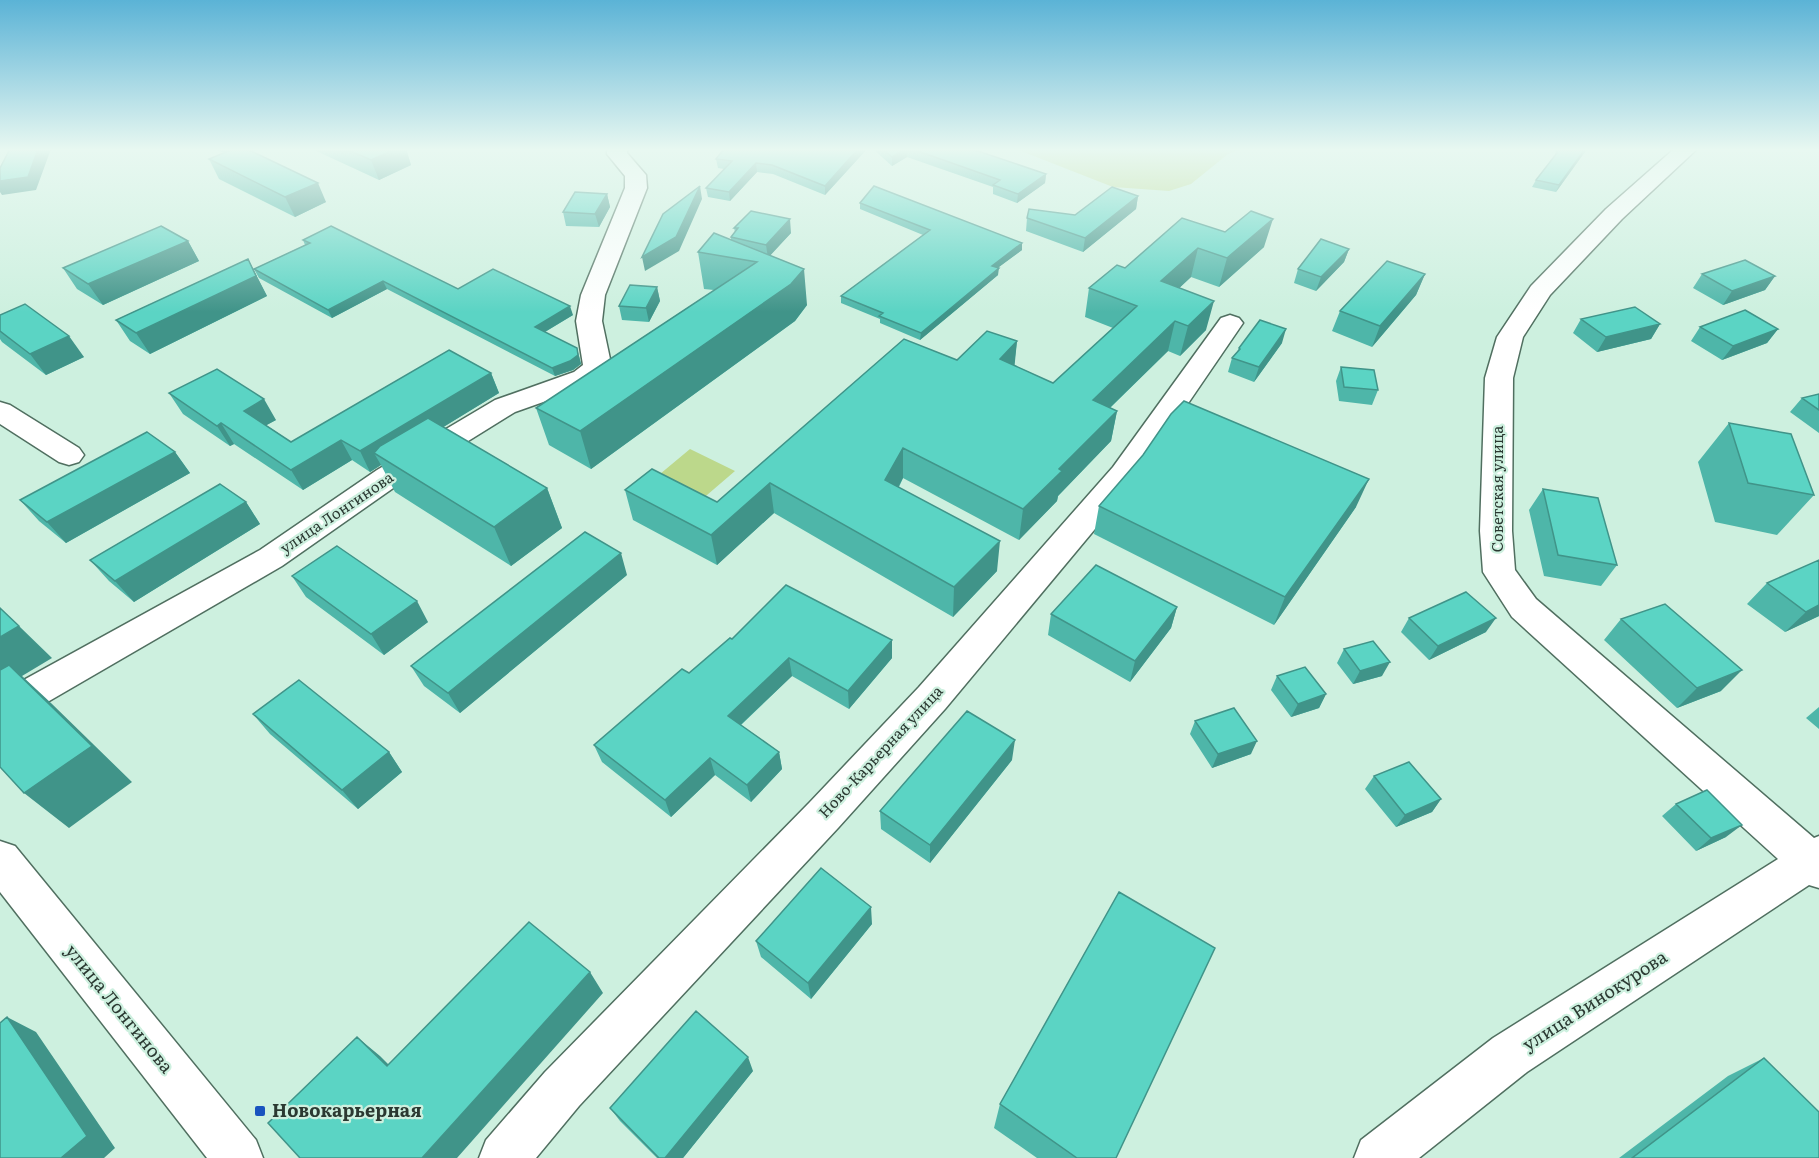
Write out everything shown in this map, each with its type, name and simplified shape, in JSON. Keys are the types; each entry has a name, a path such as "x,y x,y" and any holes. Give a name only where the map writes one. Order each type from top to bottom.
{"street":[{"name":"улица Лонгинова","path":"0,711 271,558 388,477 505,406 543,391 564,387 584,378 596,368 597,359 589,321 593,295 630,203"},
{"name":"Советская улица","path":"1626,203 1540,291 1510,337 1500,378 1496,531 1499,572 1524,608 1816,862"},
{"name":"Ново-Карьерная улица","path":"504,1158 562,1089 824,815 932,698 1124,474 1230,323"},
{"path":"0,411 69,455"},
{"name":"улица Лонгинова","path":"0,860 238,1158"},
{"name":"улица Винокурова","path":"1379,1158 1510,1055 1816,862"}],"green space":[{"path":"690,449 735,471 700,501 654,479"}],"building":[{"path":"568,203 602,203 595,214 563,212"},
{"path":"677,203 692,203 676,237 642,257 663,214"},
{"path":"860,203 918,203 1022,243 992,266 999,268 921,333 879,316 883,313 841,296 930,230"},
{"path":"1091,203 1129,203 1085,238 1027,218 1029,209 1075,215"},
{"path":"751,211 790,219 766,245 731,237 738,228 734,228"},
{"path":"1251,211 1273,219 1227,258 1198,248 1161,281 1214,301 1188,326 1175,321 1093,400 1117,411 1059,469 1062,471 1023,509 903,448 885,480 1000,541 954,587 770,483 711,535 625,490 652,469 717,502 904,339 957,360 987,331 1017,341 1000,359 1053,383 1137,306 1089,288 1117,265 1125,268 1182,218 1225,232"},
{"path":"161,226 188,241 88,284 63,268"},
{"path":"331,226 458,289 493,269 570,306 535,327 577,348 578,355 552,368 383,281 328,310 254,269 310,243 303,240"},
{"path":"714,233 804,269 791,284 580,431 536,408 757,262 698,252"},
{"path":"1321,239 1349,249 1321,277 1298,269"},
{"path":"248,259 256,276 136,333 116,320"},
{"path":"1745,260 1775,276 1732,291 1702,274"},
{"path":"1387,261 1425,274 1380,326 1340,311"},
{"path":"630,285 657,287 646,308 619,306"},
{"path":"25,304 69,336 30,354 0,331 0,315"},
{"path":"1635,307 1660,324 1606,337 1581,319"},
{"path":"1745,310 1778,329 1733,346 1700,327"},
{"path":"1260,320 1286,329 1259,367 1232,358 1240,349"},
{"path":"449,350 491,373 360,451 341,440 291,470 221,423 217,426 169,393 217,369 264,399 244,411 291,442"},
{"path":"1341,367 1374,370 1378,390 1344,387"},
{"path":"1819,394 1819,410 1802,398"},
{"path":"1184,401 1369,479 1285,597 1099,506 1143,455 1171,414"},
{"path":"428,418 547,488 494,527 374,453 380,446"},
{"path":"1729,423 1791,434 1814,495 1748,483"},
{"path":"147,432 175,452 47,522 20,500"},
{"path":"220,484 246,502 115,581 90,560"},
{"path":"1543,489 1598,498 1617,565 1558,555"},
{"path":"585,532 621,553 448,693 411,666"},
{"path":"337,546 417,601 371,634 292,576"},
{"path":"1819,560 1819,605 1806,612 1767,583"},
{"path":"1096,565 1177,607 1135,661 1051,614"},
{"path":"786,585 892,640 848,691 789,658 728,716 779,752 747,785 710,758 665,800 594,745 682,669 689,673 730,638 732,639"},
{"path":"1466,592 1496,618 1438,646 1409,618"},
{"path":"1665,604 1742,670 1697,688 1621,619"},
{"path":"0,608 19,626 0,637"},
{"path":"1373,641 1390,662 1360,671 1344,649"},
{"path":"9,665 92,746 24,793 0,767 0,670"},
{"path":"1305,667 1326,694 1298,704 1277,676"},
{"path":"299,680 389,752 342,790 253,714"},
{"path":"1234,708 1257,741 1218,754 1195,721"},
{"path":"967,711 1015,740 930,845 880,811"},
{"path":"1409,762 1441,799 1405,815 1374,776"},
{"path":"1707,790 1742,825 1711,838 1676,804"},
{"path":"821,868 871,907 808,983 756,941"},
{"path":"1119,892 1215,948 1116,1158 1077,1158 1000,1104"},
{"path":"529,922 590,972 422,1158 300,1158 268,1123 357,1037 387,1066"},
{"path":"696,1011 748,1057 665,1158 659,1158 610,1108"},
{"path":"7,1017 87,1136 61,1158 0,1158 0,1023"},
{"path":"1764,1058 1819,1112 1819,1158 1632,1158"}],"place":[{"name":"Новокарьерная","path":"260,1111"}]}
